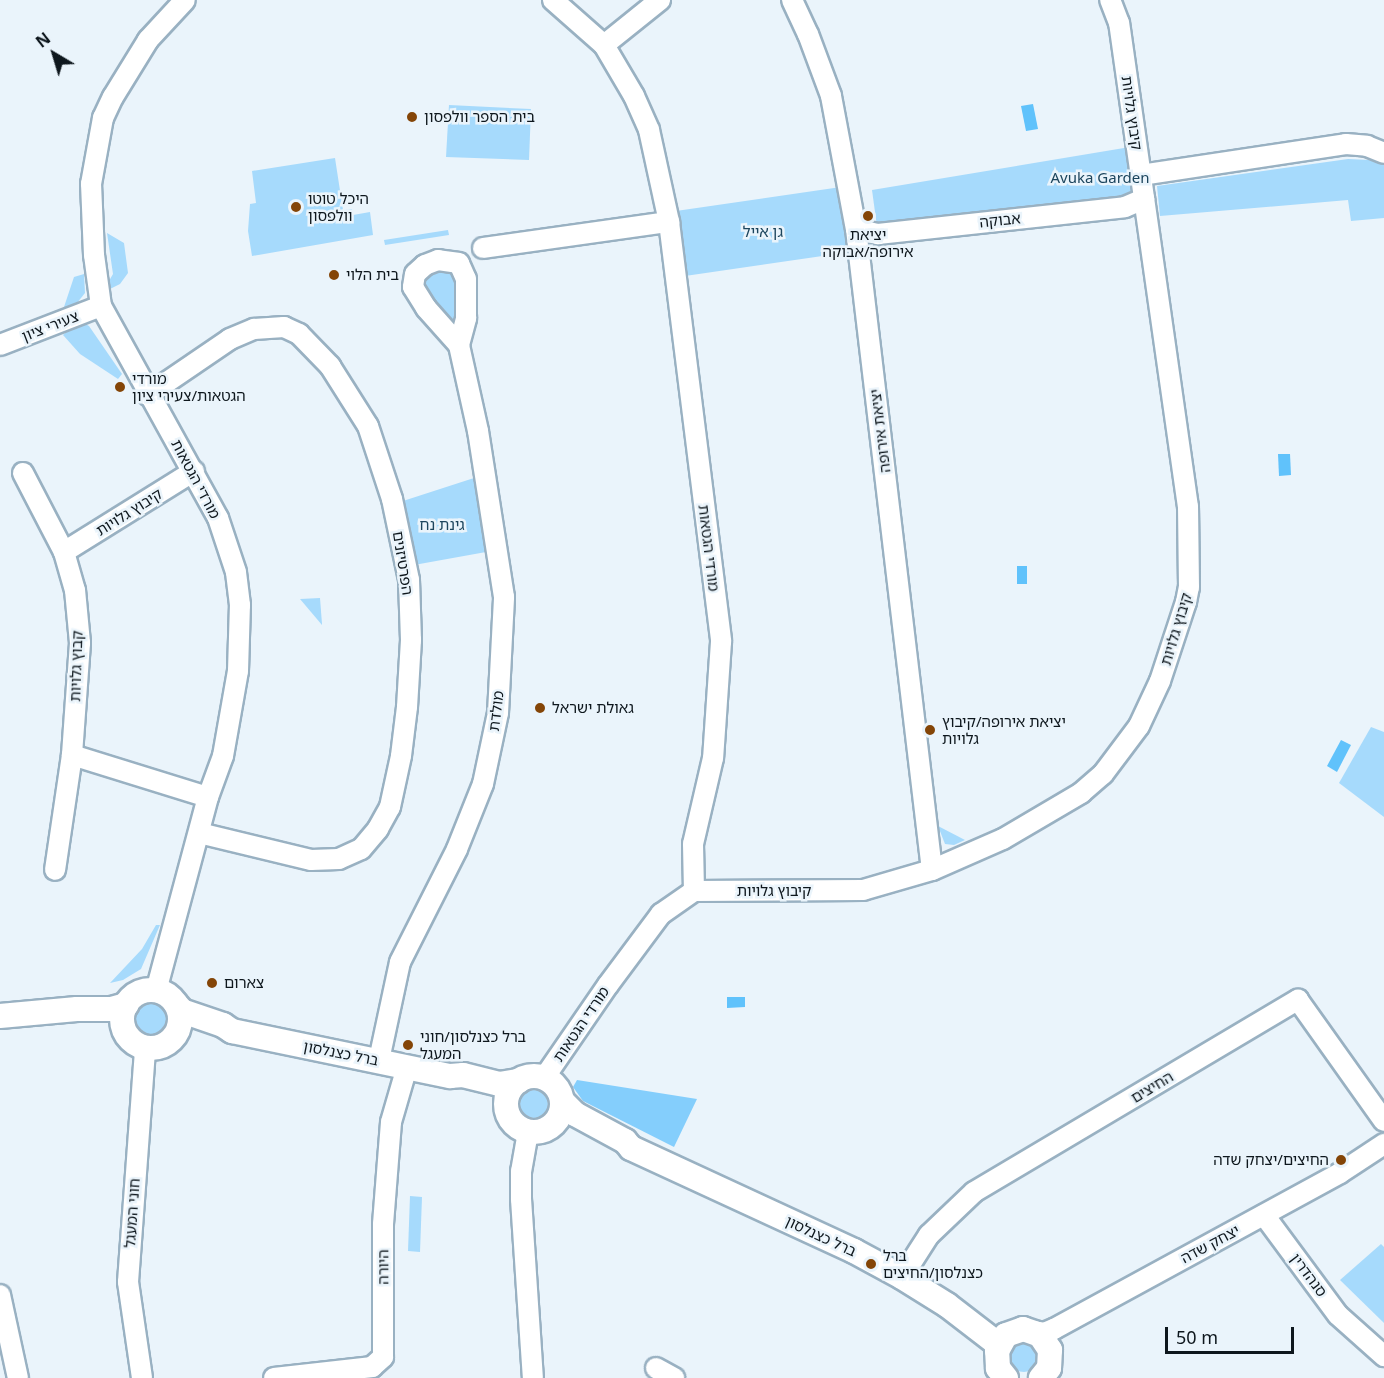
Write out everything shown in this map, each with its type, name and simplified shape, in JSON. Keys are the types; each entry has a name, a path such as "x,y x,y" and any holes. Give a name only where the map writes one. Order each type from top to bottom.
{"street":[{"name":"מורדי הגטאות","path":"166,998 199,832 208,797 223,756 238,671 240,605 236,572 218,518 194,471 148,395 100,306 94,255 91,184 103,118 147,40 185,0"},
{"name":"מורדי הגטאות","path":"544,1078 608,985 661,914 694,891 693,844 713,758 721,642 669,222 649,130 634,96 604,45 553,0"},
{"path":"604,45 660,0"},
{"name":"יציאת אירופה","path":"792,0 808,34 831,96 856,229 932,870"},
{"name":"קיבוץ גלויות","path":"694,891 863,890 932,870 1038,820 1081,793 1103,774 1139,726 1175,639 1189,587 1188,507 1119,22 1110,0"},
{"path":"1141,175 1346,144 1368,146 1384,153"},
{"name":"אבוקה","path":"856,229 878,234 1125,207 1144,199"},
{"path":"483,248 669,222"},
{"name":"צעירי ציון","path":"0,345 100,306"},
{"name":"הפרטיזנים","path":"148,395 230,339 246,332 254,329 284,327 299,334 330,366 368,426 392,499 409,580 411,640 401,756 390,807 378,829 361,849 339,859 311,860 199,832"},
{"name":"מולדת","path":"379,1060 400,963 457,849 483,784 498,713 504,597 478,431 459,345"},
{"name":"קיבוץ גלויות","path":"64,552 194,471"},
{"name":"קבוץ גלויות","path":"23,473 64,552 75,590 80,643 72,755 55,870"},
{"path":"72,755 208,797"},
{"path":"124,1030 123,1013 126,1005 139,993 166,998 180,1019 172,1040"},
{"name":"ברל כצנלסון","path":"166,998 182,1011 223,1025 232,1031 450,1076 463,1075 499,1084 536,1076 544,1078 558,1089 562,1101 575,1114 626,1141 631,1148 854,1251 947,1305 999,1345"},
{"name":"החיצים","path":"902,1277 929,1235 974,1192 1298,1000 1384,1121"},
{"path":"0,1016 77,1009 111,1009 126,1005"},
{"path":"58,1012 79,1019 108,1021 124,1030 132,1042 145,1048"},
{"name":"ברל כצנלסון","path":"145,1048 159,1047 188,1035 223,1036 232,1031"},
{"name":"חוני המעגל","path":"141,1378 128,1282 145,1048"},
{"name":"היורה","path":"274,1378 372,1367 383,1357 383,1224 391,1122 407,1067"},
{"name":"ברל כצנלסון","path":"450,1076 456,1083 493,1099 507,1113 512,1122 539,1130 568,1128 620,1149 631,1148"},
{"path":"507,1113 508,1095 519,1081"},
{"path":"533,1378 521,1171 539,1130 560,1115 562,1101"},
{"name":"יצחק שדה","path":"1032,1330 1044,1333 1054,1329 1340,1173 1384,1144"},
{"name":"סנהדרין","path":"1264,1215 1338,1315 1384,1356"},
{"path":"0,1295 18,1378"},
{"path":"1006,1378 998,1368 996,1359 999,1345 1006,1335 1014,1331 1032,1330 1047,1341 1052,1359 1049,1376"},
{"path":"656,1368 674,1378"}],"green space":[{"path":"449,105 531,109 529,160 446,157"},
{"name":"Avuka Garden","path":"1136,146 1144,199 878,234 872,190"},
{"name":"היכל טוטו וולפסון","path":"335,158 343,210 352,209 353,215 370,212 373,235 252,256 248,231 250,204 256,203 252,171"},
{"path":"1348,159 1369,160 1384,165 1384,218 1351,221 1348,200 1160,216 1157,186"},
{"name":"גן אייל","path":"841,187 850,252 685,276 676,211"},
{"path":"448,230 449,235 385,245 384,240"},
{"path":"107,233 124,243 128,273 120,284 110,289 106,286 113,274"},
{"path":"459,263 459,345 415,274"},
{"path":"84,274 85,293 77,303 63,310 74,277"},
{"path":"82,322 89,326 122,374 118,379 80,354 63,335 74,324"},
{"name":"גינת נח","path":"474,478 486,552 414,565 403,501"},
{"path":"320,598 322,624 322,625 300,599"},
{"path":"1371,727 1384,732 1384,817 1339,783"},
{"path":"938,826 965,840 954,845 945,844"},
{"path":"156,925 160,925 141,969 123,980 110,983 142,949"},
{"path":"150,1002 162,1007 167,1019 162,1031 150,1036 138,1031 133,1019 138,1007"},
{"path":"534,1090 544,1094 548,1104 544,1114 534,1118 524,1114 520,1104 524,1094"},
{"path":"410,1196 422,1197 420,1252 408,1251"},
{"path":"1381,1244 1384,1247 1384,1323 1340,1280"},
{"path":"1024,1342 1035,1346 1039,1357 1035,1368 1024,1372 1013,1368 1009,1357 1013,1346"}],"shaded area":[{"path":"1033,104 1038,129 1026,131 1021,106"},
{"path":"1278,454 1290,454 1291,475 1279,476"},
{"path":"1017,566 1027,566 1027,584 1017,584"},
{"path":"1341,740 1351,745 1337,772 1327,766"},
{"path":"727,997 745,997 745,1007 727,1008"},
{"path":"577,1080 697,1099 674,1147 583,1101 573,1087"}],"place":[{"name":"בית הספר וולפסון","path":"412,117"},
{"name":"היכל טוטו וולפסון","path":"296,207"},
{"name":"יציאת אירופה/אבוקה","path":"868,216"},
{"name":"בית הלוי","path":"334,275"},
{"name":"מורדי הגטאות/צעירי ציון","path":"120,387"},
{"name":"גאולת ישראל","path":"540,708"},
{"name":"יציאת אירופה/קיבוץ גלויות","path":"930,730"},
{"name":"צארום","path":"212,983"},
{"name":"ברל כצנלסון/חוני המעגל","path":"408,1045"},
{"name":"החיצים/יצחק שדה","path":"1341,1160"},
{"name":"ברל כצנלסון/החיצים","path":"871,1264"}]}
